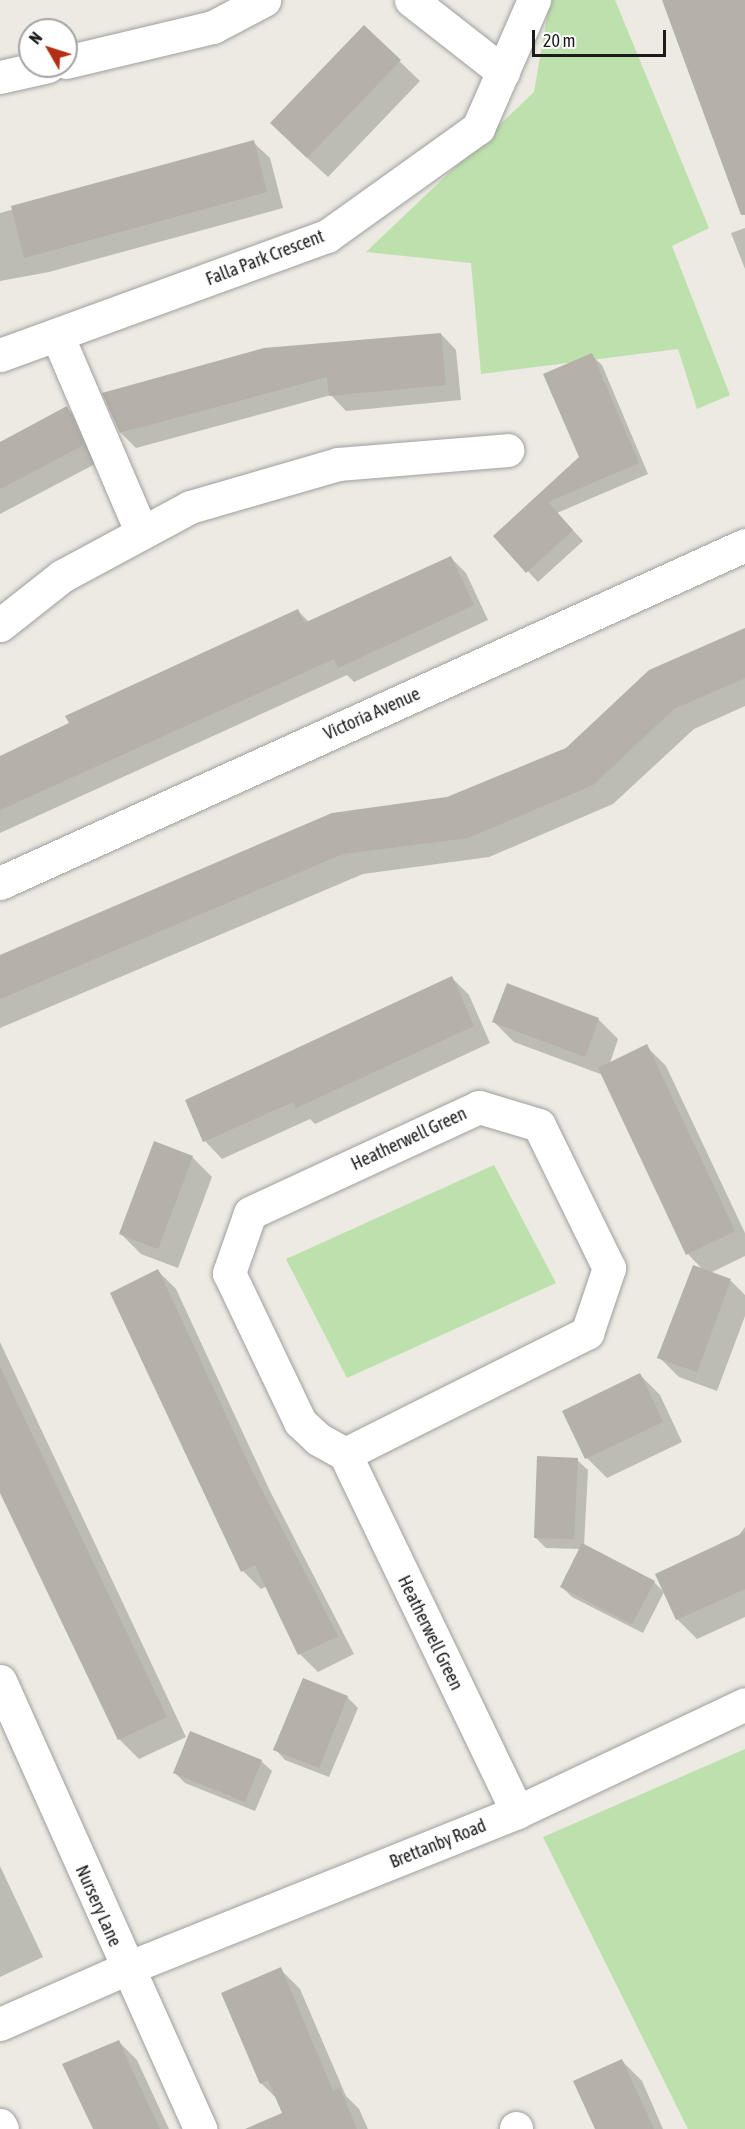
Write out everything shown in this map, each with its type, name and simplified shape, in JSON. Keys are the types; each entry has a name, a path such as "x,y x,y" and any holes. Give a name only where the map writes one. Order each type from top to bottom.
{"street":[{"path":"78,59 213,27 264,0"},
{"path":"411,0 503,72"},
{"name":"Falla Park Crescent","path":"0,355 327,236 478,128 534,0"},
{"path":"0,77 18,73"},
{"path":"57,334 142,533"},
{"path":"0,626 62,576 190,507 338,464 507,450"},
{"name":"Victoria Avenue","path":"0,883 745,545"},
{"name":"Heatherwell Green","path":"345,1454 587,1333 609,1268 539,1125 479,1107 250,1213 229,1273 300,1422 318,1439 345,1454 517,1812"},
{"name":"Nursery Lane","path":"0,1681 125,1969 200,2129"},
{"name":"Brettanby Road","path":"0,2024 125,1969 517,1812 745,1704"},
{"path":"0,2124 2,2129"}],"green space":[{"path":"550,0 615,0 709,228 672,246 730,395 697,409 678,349 481,374 471,263 366,252 534,92"},
{"path":"494,1165 556,1283 347,1378 286,1259"},
{"path":"745,1749 745,2129 688,2129 543,1837"}],"building":[{"path":"662,0 745,0 745,215 741,215"},
{"path":"364,25 401,60 307,158 270,123"},
{"path":"254,140 267,192 24,258 11,206"},
{"path":"441,333 446,385 329,396 327,377 120,433 102,393 264,348"},
{"path":"592,353 639,463 548,502 573,530 526,573 493,536 579,457 543,374"},
{"path":"67,406 84,445 0,489 0,442"},
{"path":"451,556 474,605 338,668 334,659 0,810 0,756 69,723 65,716 298,609 304,623"},
{"path":"745,628 745,678 674,709 593,785 468,838 343,854 0,999 0,955 332,813 447,797 566,748 649,670"},
{"path":"452,976 474,1026 296,1108 293,1102 203,1142 185,1100"},
{"path":"507,983 599,1018 585,1057 492,1022"},
{"path":"647,1044 735,1231 686,1255 598,1068"},
{"path":"154,1141 193,1156 158,1249 119,1234"},
{"path":"693,1265 731,1279 697,1372 657,1358"},
{"path":"158,1269 252,1471 338,1636 298,1655 255,1565 241,1572 110,1293"},
{"path":"0,1367 167,1717 118,1740 0,1493"},
{"path":"640,1373 663,1422 585,1459 562,1411"},
{"path":"537,1456 578,1458 574,1539 534,1538"},
{"path":"745,1532 745,1589 676,1620 655,1574"},
{"path":"582,1543 655,1581 632,1624 560,1587"},
{"path":"303,1678 348,1696 319,1768 273,1750"},
{"path":"190,1731 262,1760 245,1802 173,1773"},
{"path":"281,1967 333,2091 340,2088 357,2129 245,2129 282,2113 268,2080 260,2084 221,1993"},
{"path":"119,2040 160,2129 93,2129 62,2064"},
{"path":"622,2059 654,2129 595,2129 573,2081"}]}
